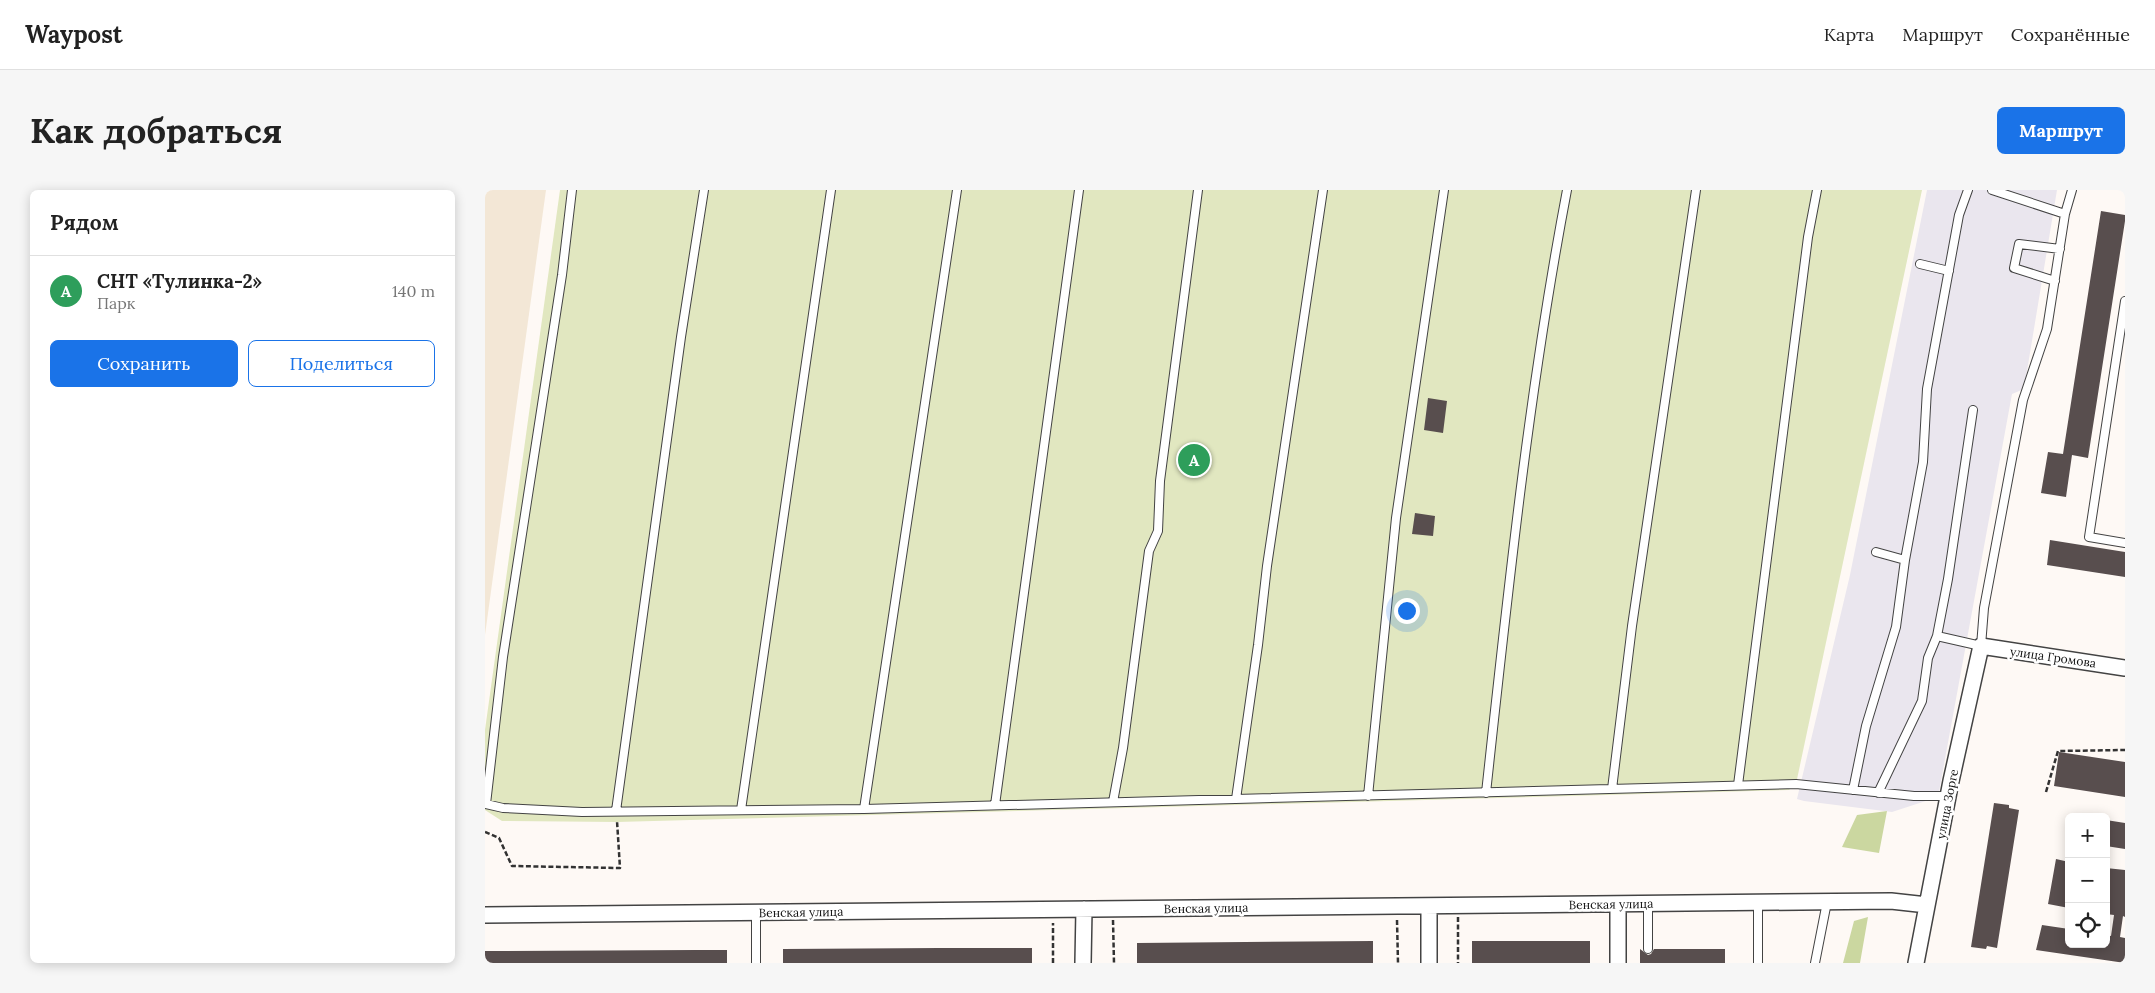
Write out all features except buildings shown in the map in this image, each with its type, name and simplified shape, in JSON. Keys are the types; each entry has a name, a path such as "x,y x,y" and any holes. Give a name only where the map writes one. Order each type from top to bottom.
{"street":[{"name":"улица Громова","path":"1981,646 2125,668"},
{"name":"улица Зорге","path":"1916,963 1970,689 1981,646"},
{"name":"Венская улица","path":"485,915 1891,901 1927,905"},
{"path":"1618,904 1618,963"},
{"path":"1429,906 1429,963"},
{"path":"1083,963 1084,909"}],"lane":[{"path":"572,190 561,284 503,657 486,804 513,809 582,812 741,810 1796,784 1914,796 1949,796"},
{"path":"616,811 681,338 704,190"},
{"path":"741,810 831,190"},
{"path":"864,808 957,190"},
{"path":"995,805 1079,190"},
{"path":"1113,802 1123,748 1149,551 1158,530 1160,481 1198,190"},
{"path":"1236,799 1285,440 1323,190"},
{"path":"1368,796 1396,518 1444,190"},
{"path":"1486,793 1505,624 1546,305 1567,190"},
{"path":"1612,789 1632,626 1696,190"},
{"path":"1738,785 1808,237 1817,190"},
{"path":"1853,790 1866,726 1895,627 1923,462 1927,389 1959,215 1968,190"},
{"path":"1992,190 2065,214"},
{"path":"1937,636 1981,646 1984,608 2023,400 2047,329 2065,214 2072,190"},
{"path":"2055,281 2014,268 2019,244 2060,249"},
{"path":"1920,264 1949,271"},
{"path":"2125,301 2089,537 2125,543"},
{"path":"1878,792 1922,700 1928,658 1937,636 1948,579 1973,410"},
{"path":"1876,552 1905,560"},
{"path":"1757,902 1758,963"},
{"path":"1815,963 1827,902"},
{"path":"1648,903 1648,949"},
{"path":"756,912 756,963"}],"path":[{"path":"2046,792 2058,751 2125,750"},
{"path":"485,832 499,838 512,866 619,868 616,811"},
{"path":"1457,905 1458,963"},
{"path":"1397,906 1397,963"},
{"path":"1053,909 1053,963"},
{"path":"1113,909 1114,963"}],"shaded area":[{"path":"485,190 546,190 485,635"},
{"path":"1927,190 2057,190 2024,389 2012,394 1938,797 1892,812 1804,801 1797,799 1850,575"}],"green space":[{"path":"560,190 1922,190 1796,784 1789,790 617,822 502,821 485,810 485,730"},
{"path":"1887,811 1879,853 1842,847 1857,815"},
{"path":"1868,917 1860,963 1843,963 1854,921"}],"place":[{"name":"СНТ «Тулинка-2»","path":"1194,460"}]}
